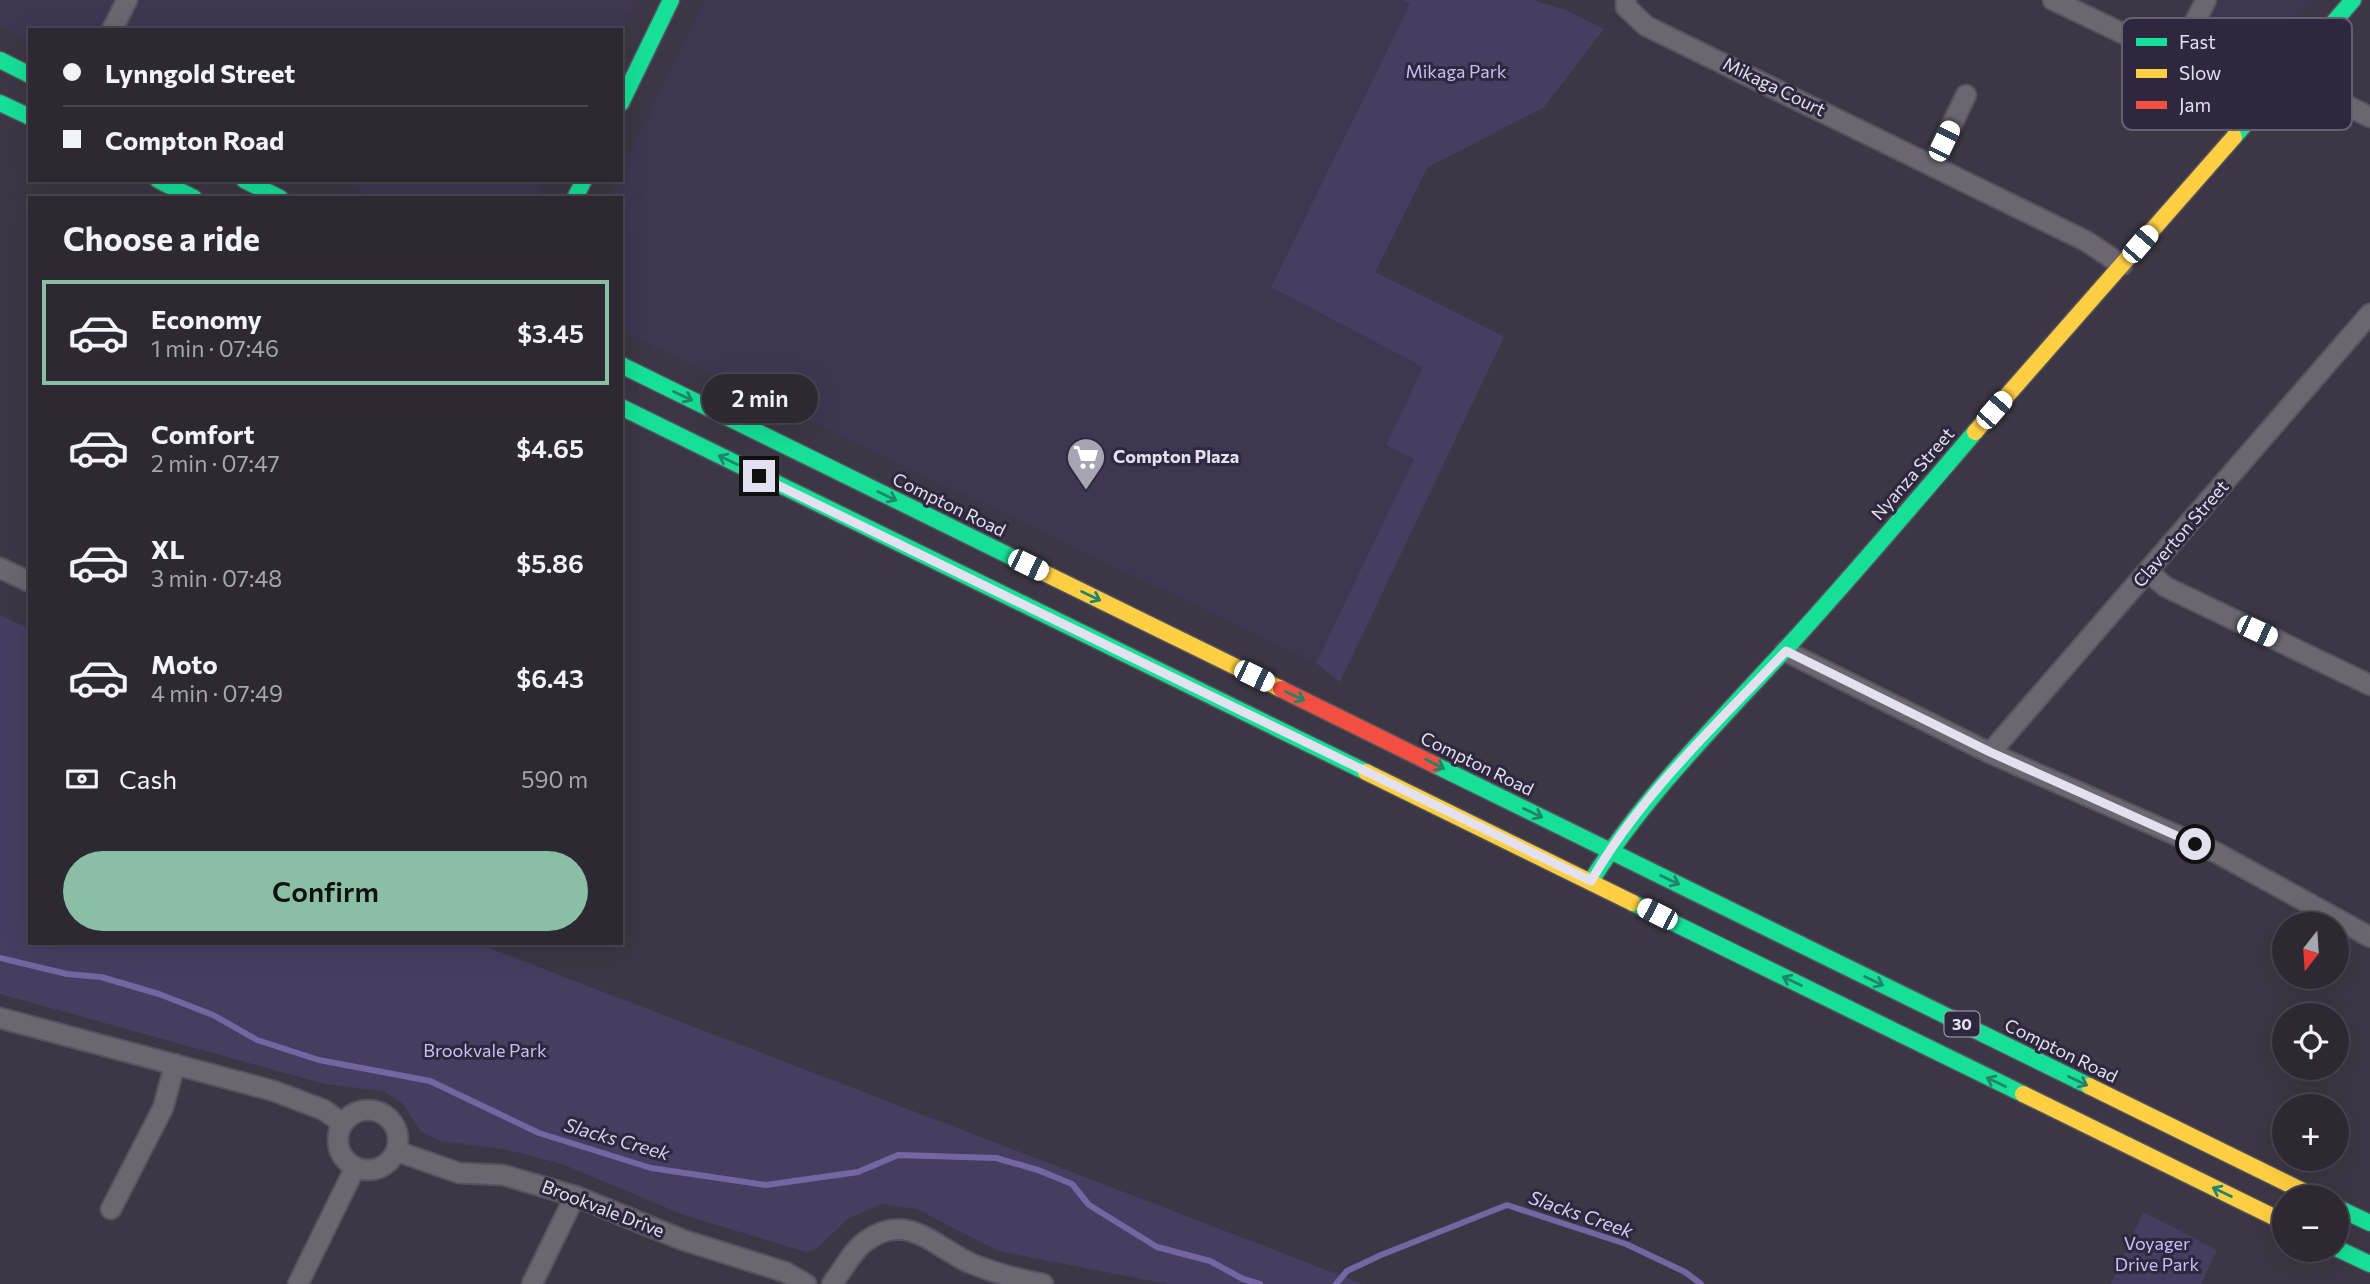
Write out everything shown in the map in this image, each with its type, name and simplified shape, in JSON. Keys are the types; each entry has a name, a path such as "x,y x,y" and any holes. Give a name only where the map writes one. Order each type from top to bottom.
{"main road":[{"path":"623,99 671,0"},
{"name":"Nyanza Street","path":"2337,18 2353,0"},
{"path":"0,60 28,74"},
{"path":"0,103 28,116"},
{"name":"Nyanza Street","path":"1591,881 1609,850 1654,791 1786,651 2240,130"},
{"path":"162,182 190,196"},
{"path":"248,182 276,196"},
{"name":"Compton Road","path":"623,366 2291,1185"},
{"name":"30","path":"623,408 2272,1216"},
{"path":"2349,1213 2370,1223"},
{"path":"2349,1254 2370,1264"}],"street":[{"path":"113,28 127,0"},
{"name":"Mikaga Court","path":"1626,0 1626,8 1646,26 1933,164 2086,241 2122,265"},
{"path":"2053,0 2122,34"},
{"path":"2197,18 2206,0"},
{"path":"1933,164 1966,95"},
{"path":"2352,108 2370,117"},
{"name":"Claverton Street","path":"1990,752 2370,314"},
{"path":"0,568 28,581"},
{"path":"2148,572 2166,587 2370,685"},
{"path":"1786,651 1990,752 2217,853 2370,937"},
{"path":"0,1018 274,1091 324,1110 342,1124"},
{"path":"111,1209 163,1108 175,1064"},
{"path":"367,1110 386,1115 397,1131 396,1151 384,1166 374,1170 355,1168 346,1162 337,1143 342,1124 357,1111 367,1110"},
{"name":"Brookvale Drive","path":"396,1151 459,1173 503,1175 575,1196 683,1240 785,1272 806,1284"},
{"path":"298,1284 355,1168"},
{"path":"532,1284 575,1196"},
{"path":"832,1284 865,1241 894,1229 922,1233 966,1261 1002,1276 1043,1284"}],"shaded area":[{"path":"0,0 636,0 622,28 28,28 28,38 0,26"},
{"path":"705,0 1402,0 1410,4 1271,287 1423,367 1387,445 1415,458 1316,663 623,332 623,196 610,196 616,182 623,182 623,168"},
{"path":"2219,0 2309,0 2293,18 2210,18"},
{"path":"342,182 545,182 538,196 372,196"}],"green space":[{"name":"Mikaga Park","path":"1402,0 1533,0 1566,10 1604,29 1544,107 1427,168 1375,272 1504,337 1340,682 1316,663 1414,459 1386,445 1423,367 1271,287 1410,4"},
{"name":"Brookvale Park","path":"0,615 28,628 28,945 481,945 1363,1284 1168,1284 998,1251 917,1209 882,1204 849,1218 816,1249 806,1252 684,1215 562,1164 504,1149 439,1141 421,1131 402,1103 383,1091 325,1084 0,994"},
{"name":"Voyager Drive Park","path":"2143,1212 2217,1250 2201,1284 2111,1284"}],"waterway":[{"name":"Slacks Creek","path":"0,958 67,974 101,977 159,994 213,1015 257,1040 319,1060 430,1081 539,1133 651,1168 766,1185 858,1172 898,1155 996,1158 1038,1170 1072,1184 1089,1205 1157,1247 1210,1261 1243,1279 1260,1284"},
{"name":"Slacks Creek","path":"1336,1284 1347,1271 1381,1255 1507,1205 1626,1244 1685,1272 1701,1284"}],"traffic: fast":[{"path":"623,99 671,0"},
{"path":"2337,18 2353,0"},
{"path":"0,60 28,74"},
{"path":"0,103 28,116"},
{"path":"2234,137 2240,130"},
{"path":"162,182 190,196"},
{"path":"248,182 276,196"},
{"path":"576,196 583,182"},
{"path":"623,366 1026,564"},
{"path":"623,408 1366,772"},
{"path":"1591,881 1661,786 1839,590 1975,432"},
{"path":"1435,765 2089,1086"},
{"path":"1633,903 2023,1094"},
{"path":"2349,1213 2370,1223"},
{"path":"2349,1254 2370,1264"}],"traffic: slow":[{"path":"1975,432 2234,137"},
{"path":"1026,564 1281,689"},
{"path":"1366,772 1633,903"},
{"path":"2089,1086 2291,1185"},
{"path":"2023,1094 2272,1216"}],"traffic: jam":[{"path":"1281,689 1435,765"}],"place":[{"name":"Compton Plaza","path":"1086,491"}],"route":[{"path":"759,476 1591,881 1630,819 1786,651 1820,671 1990,752 2195,844"}]}
